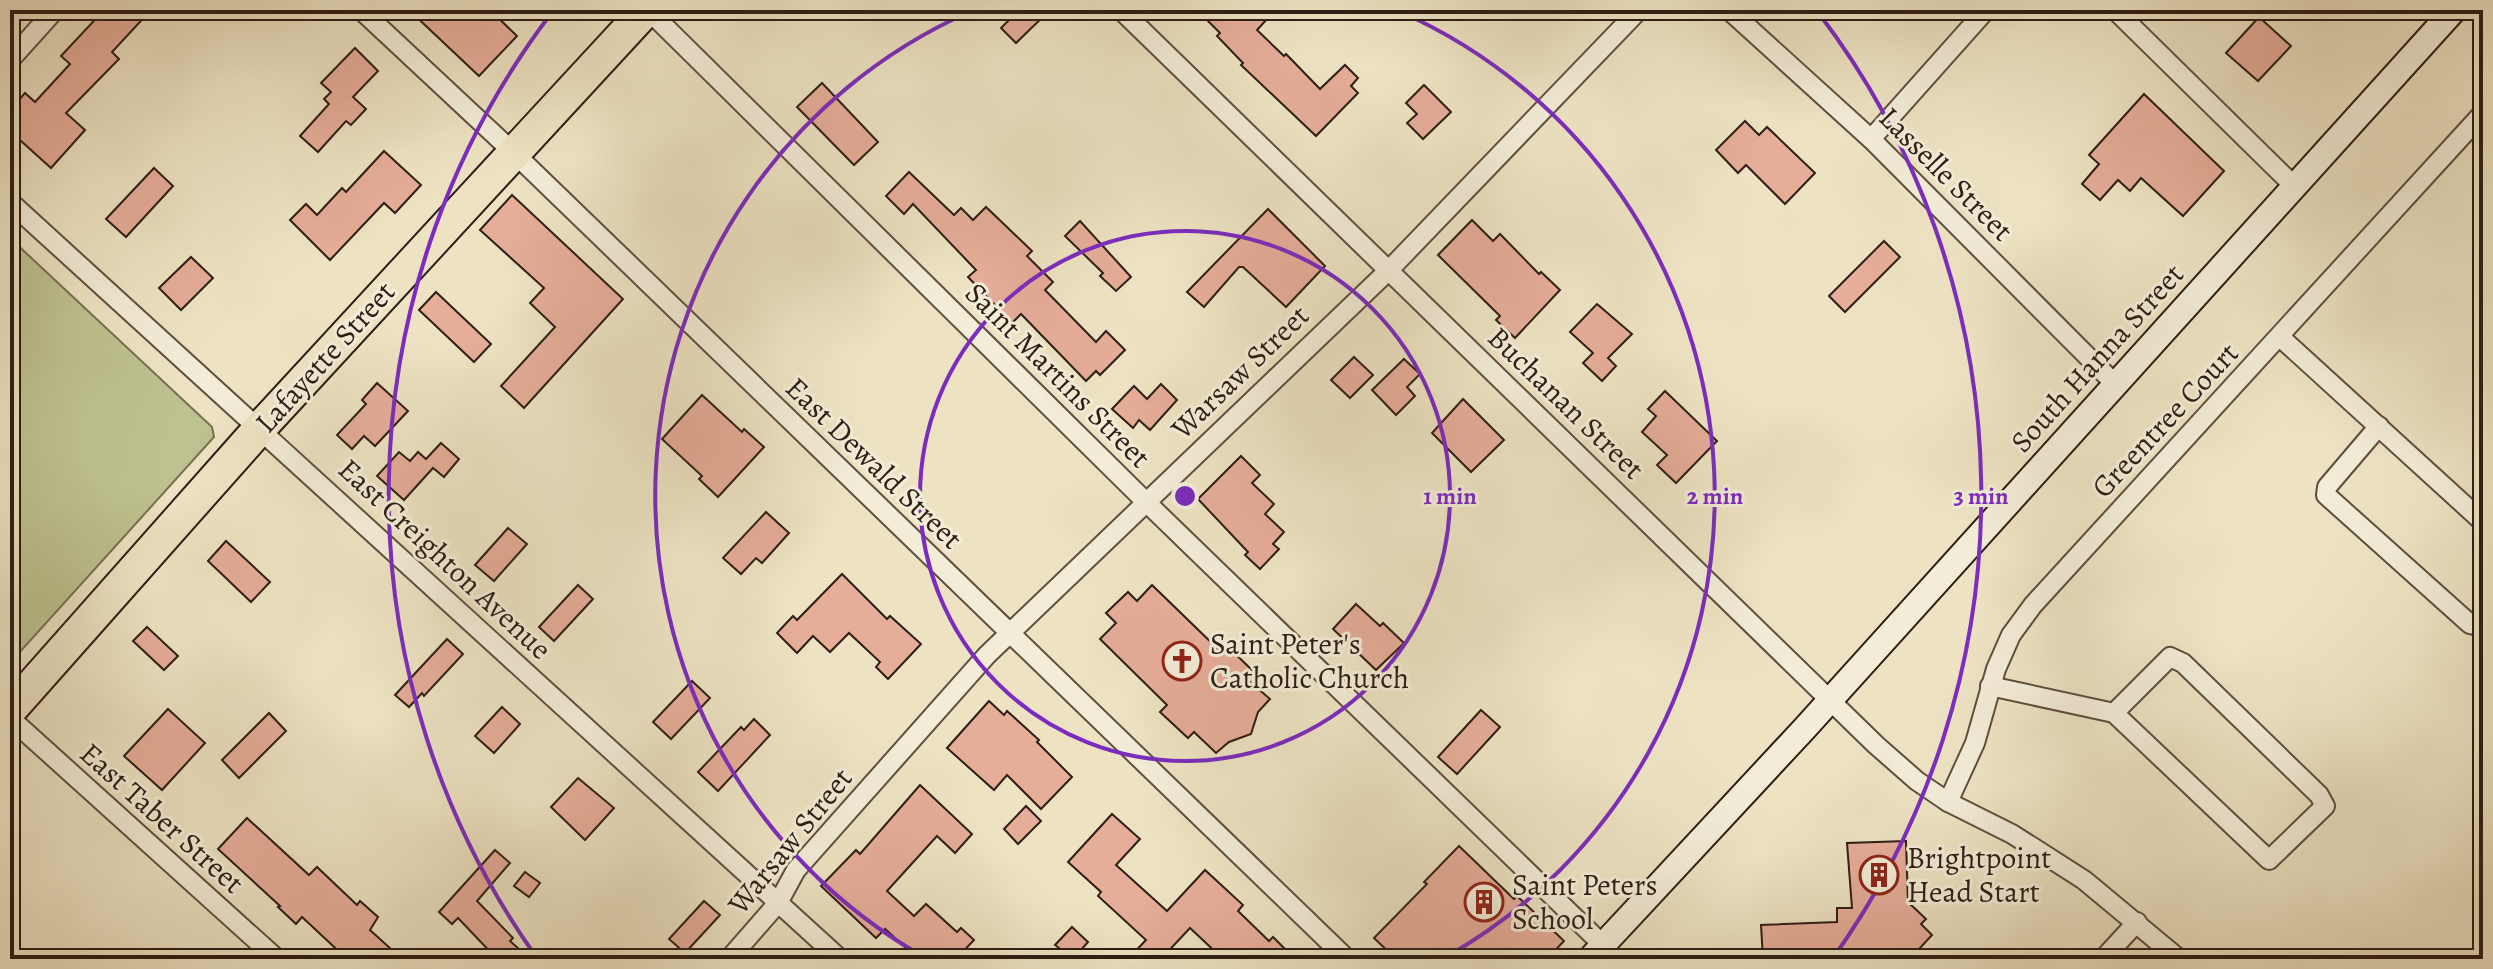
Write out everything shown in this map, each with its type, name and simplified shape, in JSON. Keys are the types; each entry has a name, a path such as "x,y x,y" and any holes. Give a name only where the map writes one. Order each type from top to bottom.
{"highway":[{"name":"Lafayette Street","path":"10,710 260,428 647,10"}],"street":[{"path":"10,60 55,10"},
{"name":"East Dewald Street","path":"361,10 513,152 1347,959"},
{"name":"Saint Martins Street","path":"647,10 1597,952"},
{"name":"Buchanan Street","path":"1121,10 1876,745 1917,781 1948,802 2048,855 2084,880 2179,959"},
{"name":"Warsaw Street","path":"729,959 778,903 796,870 987,655 1389,270 1639,10"},
{"name":"Lasselle Street","path":"1729,10 1871,139 2116,385"},
{"path":"1871,139 1986,10"},
{"path":"2115,10 2295,187"},
{"name":"South Hanna Street","path":"1597,952 1831,700 2454,10"},
{"name":"Greentree Court","path":"1948,802 1975,743 1990,686 2011,635 2033,605 2483,113"},
{"name":"East Creighton Avenue","path":"10,202 840,959"},
{"path":"2280,337 2483,522"},
{"path":"2379,426 2327,487 2326,495 2470,624 2483,627"},
{"path":"1990,686 2114,713 2269,860 2325,806 2319,795 2195,674 2170,657 2114,713"},
{"name":"East Taber Street","path":"10,718 277,959"},
{"path":"2103,959 2137,922"}],"green space":[{"path":"10,238 212,427 214,437 10,663"}],"building":[{"path":"104,10 151,10 112,52 119,59 66,113 85,130 51,168 10,131 10,110 25,93 35,102 70,64 61,56"},
{"path":"409,10 490,10 517,36 479,76"},
{"path":"1019,10 1050,10 1016,43 1001,28"},
{"path":"1197,10 1260,10 1268,18 1257,30 1320,89 1345,65 1358,78 1351,86 1358,93 1316,136 1241,65 1243,63 1217,36 1220,33"},
{"path":"2259,17 2291,46 2258,81 2226,53"},
{"path":"355,48 378,71 353,97 366,109 351,125 346,121 318,152 300,136 329,104 324,99 331,92 321,83"},
{"path":"822,83 878,142 854,165 797,107"},
{"path":"1424,85 1451,112 1423,139 1407,123 1417,114 1406,103"},
{"path":"2144,94 2224,171 2183,216 2141,178 2130,191 2118,180 2100,200 2082,184 2099,164 2089,155"},
{"path":"1745,121 1759,135 1767,127 1815,173 1785,204 1746,165 1738,173 1716,150"},
{"path":"384,151 421,185 395,213 384,203 330,260 290,220 306,204 317,215 342,188 346,192"},
{"path":"154,168 173,186 126,237 106,219"},
{"path":"909,172 954,215 961,208 973,220 986,207 1032,251 1027,256 1053,282 1045,290 1096,342 1106,331 1125,350 1100,375 1096,371 1086,381 1021,314 1012,323 968,277 976,270 913,204 904,214 886,196"},
{"path":"512,195 623,299 524,408 501,386 555,327 530,303 544,288 480,230"},
{"path":"1268,209 1325,266 1286,307 1243,267 1239,267 1204,307 1187,292"},
{"path":"1472,220 1493,241 1500,234 1539,274 1541,272 1560,290 1515,338 1496,320 1500,316 1438,255"},
{"path":"1080,221 1131,277 1116,291 1100,276 1103,273 1065,236"},
{"path":"1884,241 1900,257 1845,312 1829,296"},
{"path":"191,257 213,278 181,310 159,288"},
{"path":"436,292 491,344 474,362 419,310"},
{"path":"1597,304 1632,334 1608,358 1616,366 1602,381 1583,363 1593,353 1570,332"},
{"path":"1354,357 1373,375 1350,398 1331,380"},
{"path":"1404,359 1420,374 1407,387 1415,396 1396,415 1372,390"},
{"path":"377,383 408,411 375,446 364,436 352,449 337,435 366,404 362,400"},
{"path":"1161,384 1177,400 1150,430 1139,420 1133,428 1112,409 1134,386 1147,399"},
{"path":"1665,391 1717,441 1676,483 1657,465 1667,455 1642,432 1656,416 1648,409"},
{"path":"702,395 742,432 744,429 764,447 718,497 699,479 702,476 662,439"},
{"path":"1463,399 1504,440 1471,472 1432,433"},
{"path":"441,443 459,459 444,477 433,468 404,500 377,476 399,452 410,461 418,452 426,459"},
{"path":"1241,456 1260,475 1252,483 1274,504 1265,514 1284,532 1273,544 1279,549 1260,569 1198,499"},
{"path":"766,512 789,533 762,563 756,558 741,574 723,558"},
{"path":"508,528 527,544 494,581 475,565"},
{"path":"226,541 270,582 251,602 208,561"},
{"path":"842,574 887,619 890,616 921,644 888,679 876,667 880,662 849,633 830,652 813,636 797,653 777,633 793,616 797,620"},
{"path":"578,585 593,599 554,641 539,627"},
{"name":"Saint Peter's Catholic Church","path":"1152,585 1219,650 1225,644 1254,672 1247,679 1270,699 1258,712 1251,734 1229,742 1216,753 1194,732 1188,738 1160,712 1167,705 1100,639 1116,623 1106,613 1128,592 1137,601"},
{"path":"1356,604 1404,643 1376,670 1333,629"},
{"path":"147,627 178,656 164,670 133,641"},
{"path":"447,639 463,654 424,696 422,693 409,707 395,695"},
{"path":"692,681 710,698 671,739 653,722"},
{"path":"989,701 1004,715 1007,711 1039,740 1037,742 1072,777 1041,809 1007,775 994,790 947,748"},
{"path":"502,707 520,724 494,753 475,736"},
{"path":"168,709 205,743 162,790 124,756"},
{"path":"1481,710 1500,727 1457,774 1438,757"},
{"path":"269,713 286,731 239,778 222,760"},
{"path":"754,719 770,735 718,791 698,772 741,727 744,730"},
{"path":"578,778 614,808 585,840 551,807"},
{"path":"920,785 972,834 955,853 937,836 887,891 914,916 926,904 957,932 961,928 974,940 956,959 918,959 885,929 876,938 821,886 856,850 860,854"},
{"path":"1026,806 1041,821 1018,844 1004,829"},
{"path":"1112,814 1140,839 1116,865 1167,911 1205,870 1243,905 1238,911 1269,941 1273,937 1295,959 1223,959 1190,928 1161,959 1128,959 1146,940 1098,896 1101,892 1068,862"},
{"path":"247,818 309,875 317,867 357,905 360,901 378,917 370,930 402,959 347,959 302,917 296,924 218,849"},
{"name":"Brightpoint Head Start","path":"1906,841 1908,902 1926,919 1921,924 1932,935 1910,959 1763,959 1761,925 1837,922 1837,908 1852,908 1847,843"},
{"name":"Saint Peters School","path":"1459,846 1514,899 1517,896 1564,941 1547,959 1396,959 1374,938"},
{"path":"495,850 510,863 477,901 513,938 510,941 530,959 497,959 458,918 452,924 439,912"},
{"path":"525,872 540,883 529,897 514,886"},
{"path":"704,901 720,915 685,953 669,939"},
{"path":"1072,927 1088,942 1073,959 1055,945"}],"place":[{"name":"Saint Peter's Catholic Church","path":"1182,661"},
{"name":"Brightpoint Head Start","path":"1879,875"},
{"name":"Saint Peters School","path":"1484,902"}]}
